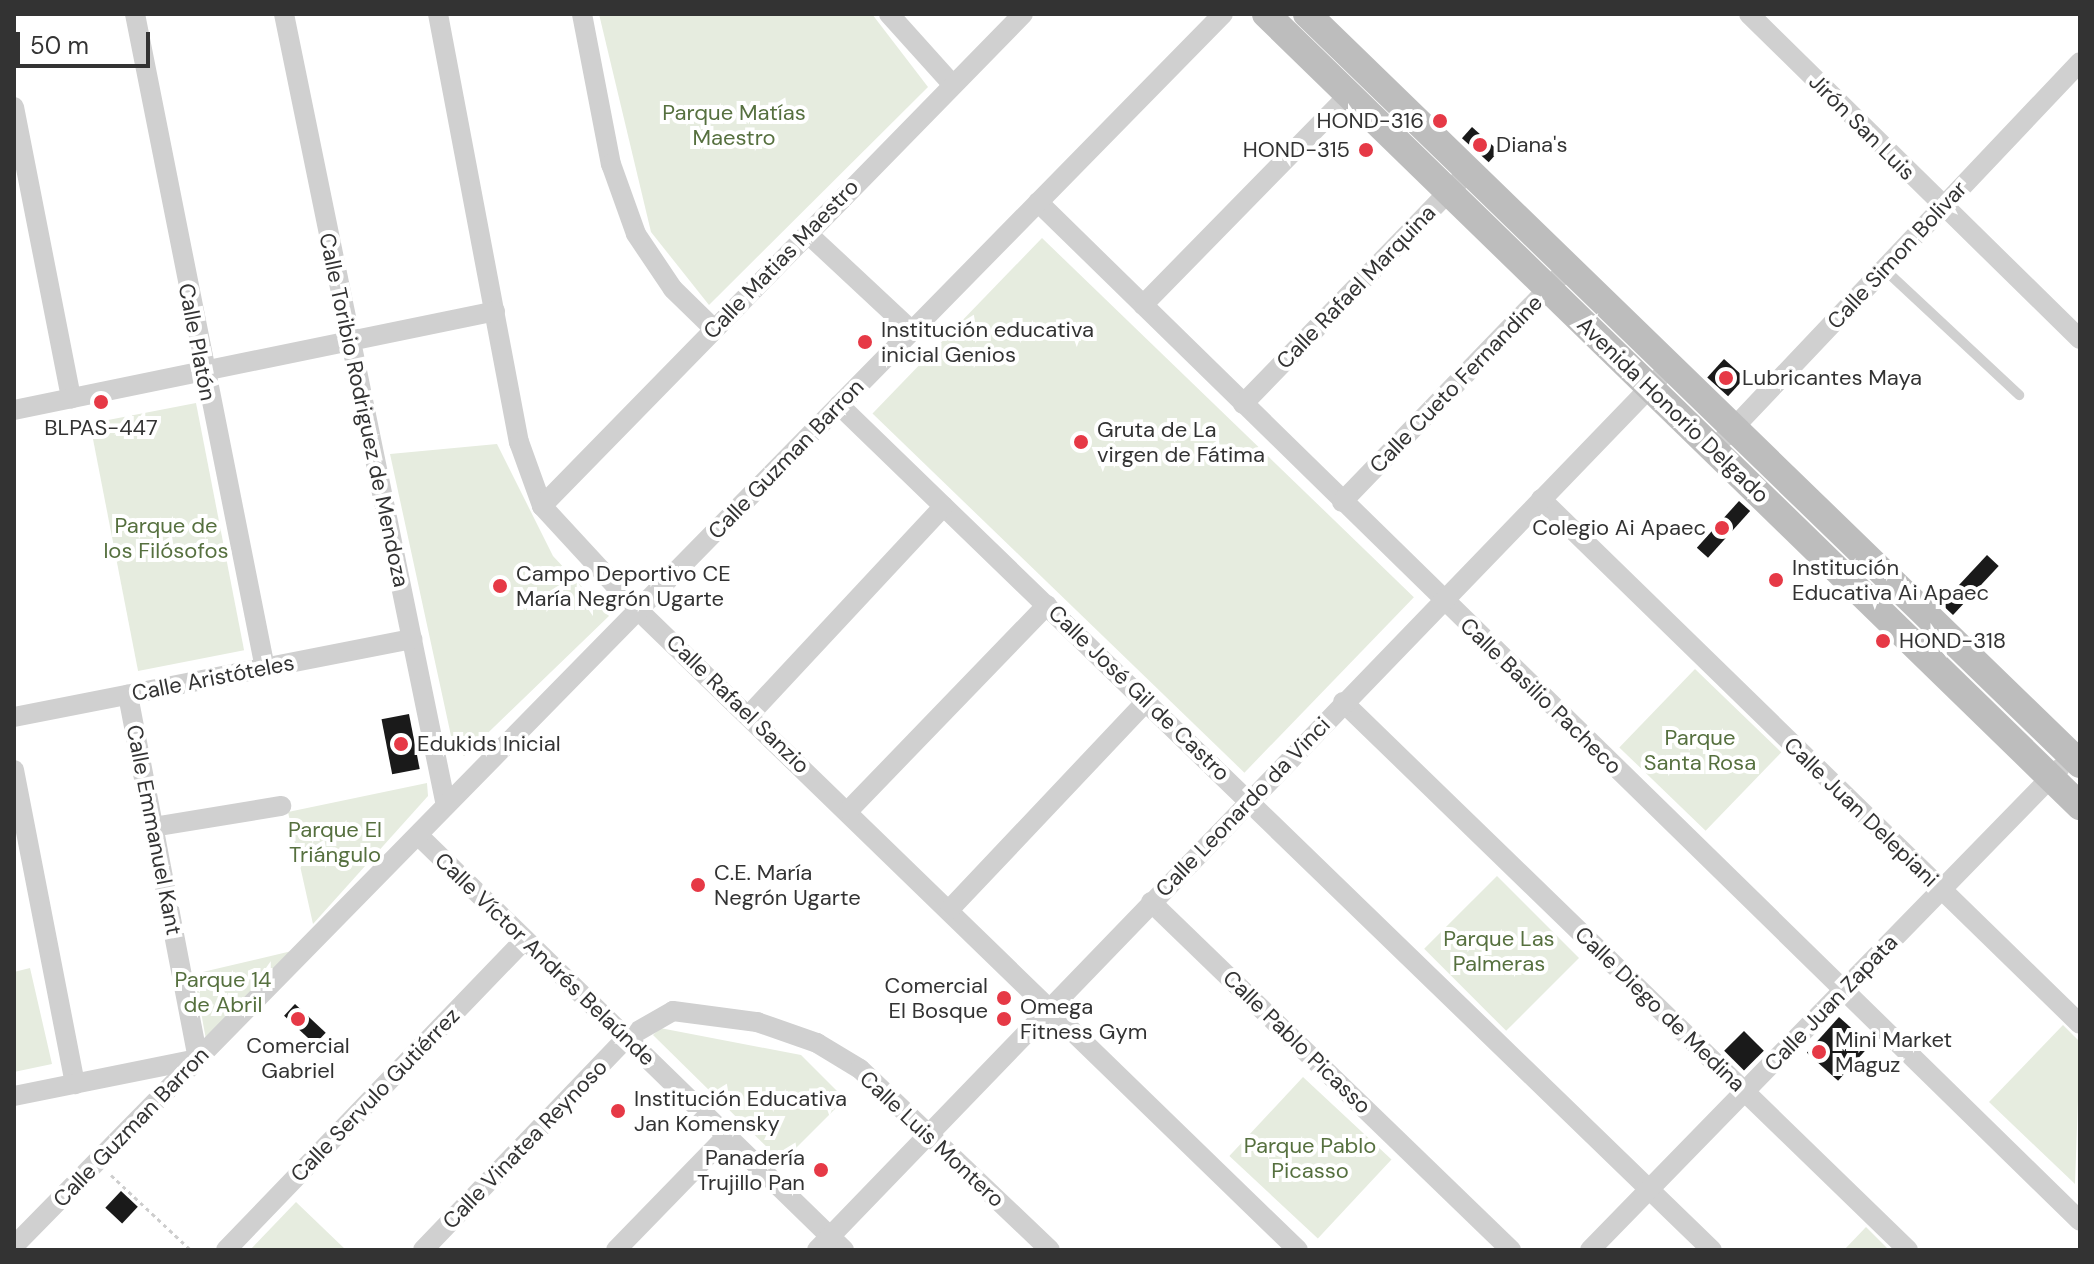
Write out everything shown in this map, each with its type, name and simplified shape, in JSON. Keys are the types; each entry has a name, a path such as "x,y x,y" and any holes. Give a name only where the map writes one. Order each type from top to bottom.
{"street":[{"name":"Calle Platón","path":"135,14 201,365 265,668"},
{"name":"Calle Toribio Rodriguez de Mendoza","path":"284,14 446,806"},
{"name":"Calle Rafael Sanzio","path":"439,14 519,442 542,506 638,610 750,714 1298,1250"},
{"path":"582,14 611,164 636,234 673,289 713,328"},
{"path":"889,14 952,84"},
{"name":"Calle Matias Maestro","path":"542,506 1023,14"},
{"name":"Calle Guzman Barron","path":"14,1246 1223,14"},
{"name":"Avenida Honorio Delgado","path":"1266,14 2080,806"},
{"name":"Avenida Honorio Delgado","path":"1307,14 2076,760"},
{"name":"Jirón San Luis","path":"1749,14 2080,339"},
{"name":"Calle Simon Bolivar","path":"1713,448 2080,62"},
{"path":"1143,305 1349,95"},
{"path":"14,107 69,392"},
{"name":"Calle Rafael Marquina","path":"1243,404 1470,170"},
{"name":"Calle Basilio Pacheco","path":"1038,202 2080,1221"},
{"path":"807,233 912,331"},
{"name":"Calle Cueto Fernandine","path":"1342,502 1569,267"},
{"path":"14,397 69,392 495,311"},
{"name":"Calle Leonardo da Vinci","path":"831,1245 929,1132 1441,599 1671,366"},
{"path":"14,410 69,392"},
{"name":"Calle José Gil de Castro","path":"839,405 1249,798 1712,1250"},
{"name":"Calle Juan Delepiani","path":"1541,499 2080,1024"},
{"path":"750,714 944,506"},
{"path":"849,810 1047,605"},
{"name":"Calle Aristóteles","path":"14,717 412,639"},
{"name":"Calle Emmanuel Kant","path":"128,695 198,1059"},
{"path":"950,909 1147,701"},
{"name":"Calle Diego de Medina","path":"1343,702 1908,1250"},
{"name":"Calle Juan Zapata","path":"1590,1250 2051,777 2076,760"},
{"path":"14,770 75,1084"},
{"path":"153,827 281,806"},
{"name":"Calle Víctor Andrés Belaúnde","path":"418,835 727,1136 831,1245"},
{"name":"Calle Pablo Picasso","path":"1151,902 1511,1250"},
{"name":"Calle Servulo Gutiérrez","path":"226,1250 525,939"},
{"name":"Calle Luis Montero","path":"626,1038 673,1011 757,1022 817,1043 860,1069 1050,1250"},
{"name":"Calle Vinatea Reynoso","path":"423,1250 626,1038"},
{"path":"14,1096 198,1059"},
{"path":"616,1250 727,1136"}],"lane":[{"path":"1884,269 2019,395"}],"path":[{"path":"97,1162 191,1250"}],"green space":[{"name":"Parque Matías Maestro","path":"599,14 872,14 928,87 709,305 651,232"},
{"path":"1042,238 1414,597 1244,773 873,414"},
{"name":"Parque de los Filósofos","path":"196,403 244,650 138,671 90,424"},
{"name":"Campo Deportivo CE María Negrón Ugarte","path":"497,444 553,556 609,616 464,756 453,745 390,454"},
{"name":"Parque Santa Rosa","path":"1695,669 1781,752 1706,831 1619,747"},
{"name":"Parque El Triángulo","path":"427,783 428,796 313,924 288,812"},
{"name":"Parque Las Palmeras","path":"1497,876 1579,958 1506,1031 1424,949"},
{"name":"Parque 14 de Abril","path":"296,950 207,1045 194,974"},
{"path":"30,968 52,1064 14,1072 14,972"},
{"path":"2063,1025 2080,1042 2075,1184 1989,1102"},
{"path":"660,1028 801,1055 845,1099 782,1162 653,1035"},
{"name":"Parque Pablo Picasso","path":"1303,1077 1391,1160 1318,1239 1229,1156"},
{"path":"296,1202 346,1250 250,1250"},
{"path":"1866,1227 1889,1250 1844,1250"}],"building":[{"name":"Diana's","path":"1472,127 1499,151 1489,162 1462,138"},
{"name":"Lubricantes Maya","path":"1724,359 1745,378 1728,396 1707,378"},
{"name":"Colegio Ai Apaec","path":"1739,501 1750,511 1708,558 1697,548"},
{"path":"1987,555 1999,566 1953,615 1941,604"},
{"name":"Edukids Inicial","path":"409,714 420,769 392,774 382,719"},
{"path":"295,1004 326,1033 315,1044 284,1016"},
{"path":"1839,1017 1870,1045 1838,1081 1807,1053"},
{"path":"1744,1031 1764,1051 1744,1071 1724,1051"},
{"path":"121,1191 138,1207 122,1224 105,1208"}],"place":[{"name":"HOND-316","path":"1440,121"},
{"name":"Diana's","path":"1480,145"},
{"name":"HOND-315","path":"1366,150"},
{"name":"Institución educativa inicial Genios","path":"865,342"},
{"name":"Lubricantes Maya","path":"1726,378"},
{"name":"BLPAS-447","path":"101,402"},
{"name":"Gruta de La virgen de Fátima","path":"1081,442"},
{"name":"Colegio Ai Apaec","path":"1722,528"},
{"name":"Institución Educativa Ai Apaec","path":"1776,580"},
{"name":"Campo Deportivo CE María Negrón Ugarte","path":"500,586"},
{"name":"HOND-318","path":"1883,641"},
{"name":"Edukids Inicial","path":"401,744"},
{"name":"C.E. María Negrón Ugarte","path":"698,885"},
{"name":"Comercial El Bosque","path":"1004,998"},
{"name":"Comercial Gabriel","path":"298,1019"},
{"name":"Omega Fitness Gym","path":"1004,1019"},
{"name":"Mini Market Maguz","path":"1819,1052"},
{"name":"Institución Educativa Jan Komensky","path":"618,1111"},
{"name":"Panadería Trujillo Pan","path":"821,1170"}]}
